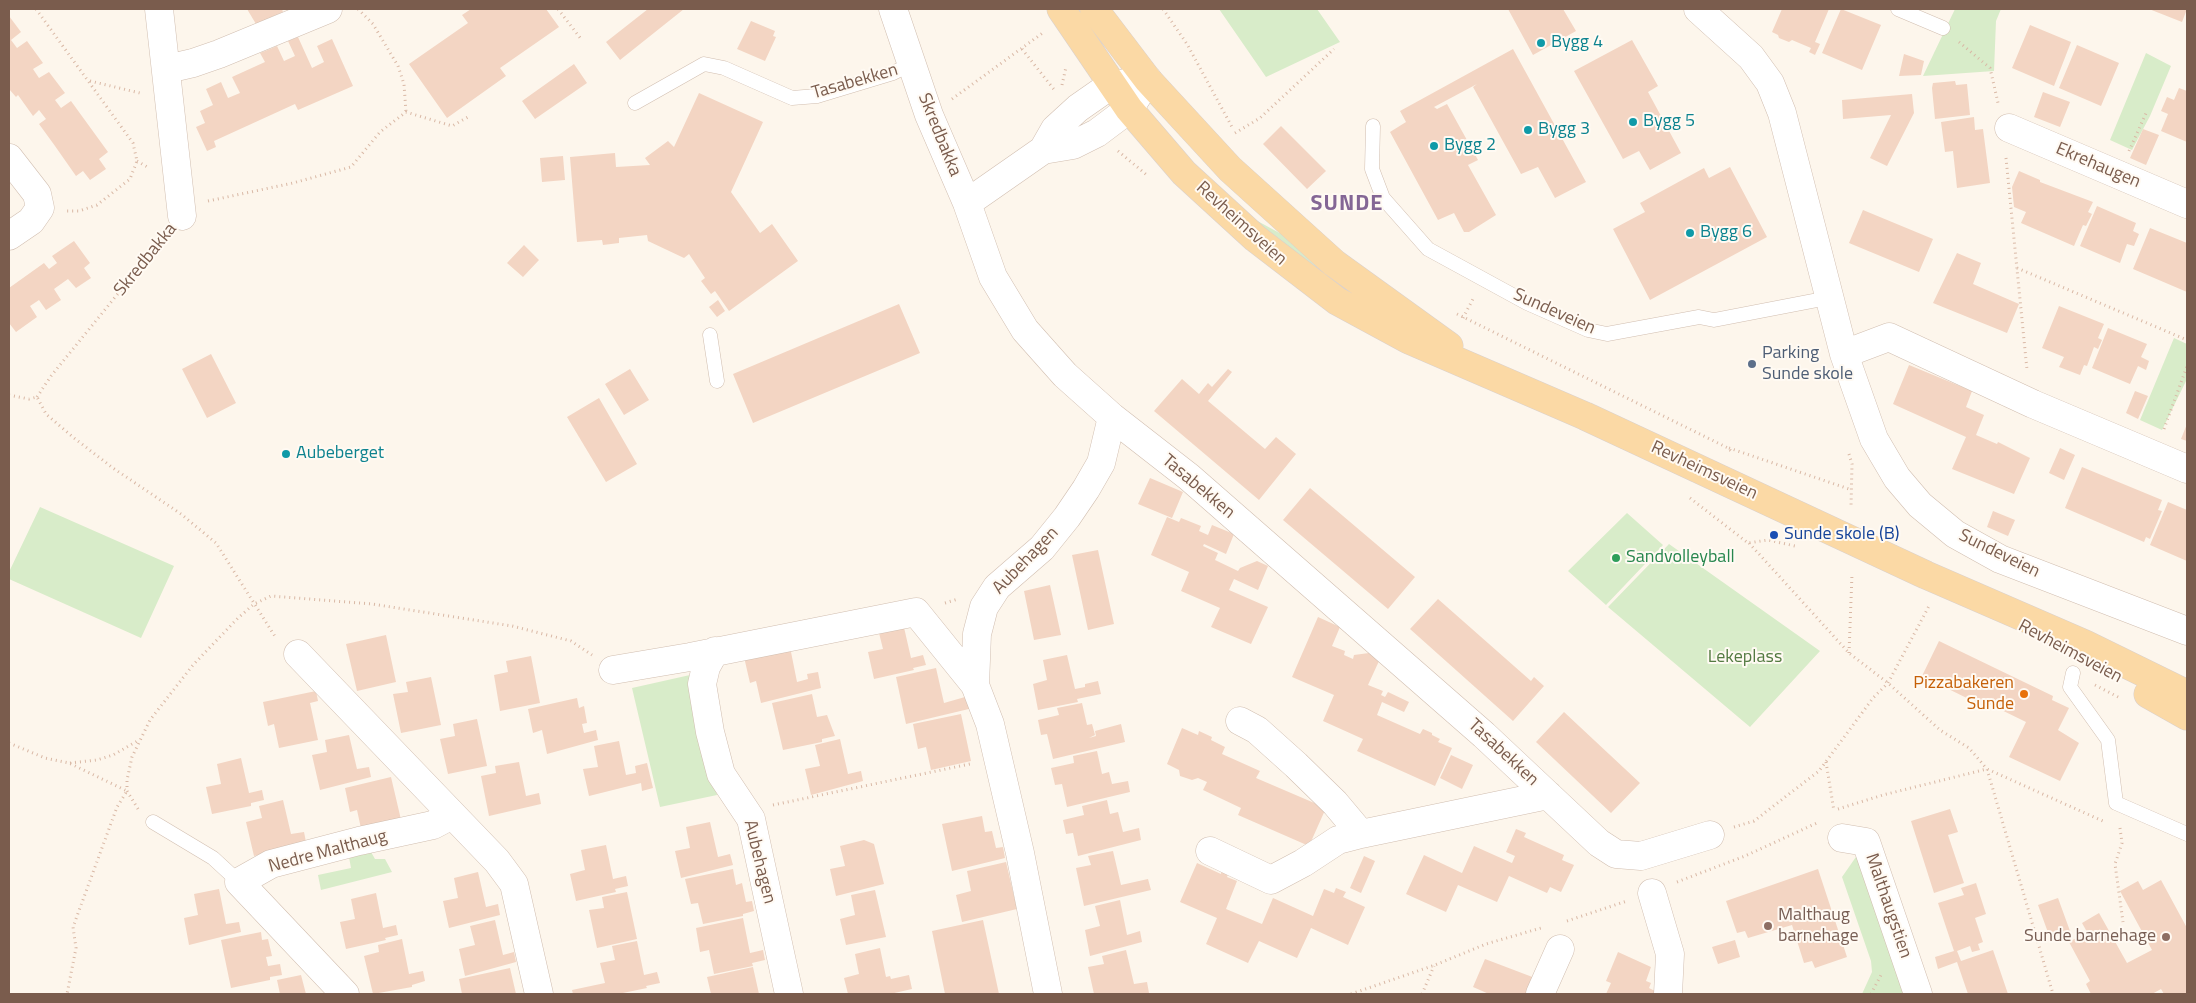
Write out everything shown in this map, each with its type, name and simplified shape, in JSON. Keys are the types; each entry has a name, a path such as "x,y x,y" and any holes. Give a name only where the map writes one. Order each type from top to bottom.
{"main road":[{"name":"Revheimsveien","path":"1061,9 1111,85 1184,173 1218,206 1290,267 1337,301 1409,340 1480,369 1926,575 2085,644 2187,694"},
{"name":"Revheimsveien","path":"1094,9 1148,80 1194,133 1283,219 1334,263 1480,369"},
{"name":"Revheimsveien","path":"1926,575 2187,716"}],"street":[{"name":"Skredbakka","path":"159,9 182,216"},
{"path":"167,69 219,54 328,9"},
{"name":"Skredbakka","path":"893,9 929,115 967,204"},
{"name":"Sundeveien","path":"1698,9 1752,57 1770,83 1782,113 1828,298 1844,354 1874,439 1897,478 1920,505 1954,534 2000,558 2187,631"},
{"path":"1043,150 1054,129 1078,108 1111,85 1148,80"},
{"path":"967,204 1043,150 1073,145 1097,133 1129,109 1148,80"},
{"name":"Ekrehaugen","path":"2008,128 2187,204"},
{"path":"9,158 37,194 40,208 31,221 9,236"},
{"name":"Tasabekken","path":"967,204 993,277 1025,330 1065,375 1112,417 1189,477 1484,735 1598,843 1616,854 1644,856 1710,835"},
{"path":"1844,354 1889,336 2029,402 2187,469"},
{"name":"Aubehagen","path":"975,686 977,634 984,606 997,587 1042,548 1067,517 1100,463 1112,417"},
{"name":"Aubehagen","path":"613,670 916,612 975,686 990,724 1048,994"},
{"name":"Aubehagen","path":"715,652 706,667 702,684 710,732 721,774 751,819 789,994"},
{"path":"298,654 497,861 514,884 539,994"},
{"path":"1240,721 1257,730 1296,765 1335,803 1361,834"},
{"name":"Tasabekken","path":"1210,851 1271,880 1303,863 1338,840 1548,795"},
{"name":"Nedre Malthaug","path":"238,882 271,864 360,841 433,825 452,814"},
{"name":"Malthaugstien","path":"1833,823 1866,842 1918,994"},
{"path":"238,882 345,994"},
{"path":"1652,893 1670,954 1668,994"},
{"path":"1540,994 1560,936"}],"lane":[{"path":"1898,9 1942,28"},
{"name":"Tasabekken","path":"635,103 704,64 724,68 792,98 817,96 892,74 911,64"},
{"name":"Sundeveien","path":"1373,126 1372,169 1384,198 1428,249 1527,303 1588,330 1607,334 1699,317 1714,320 1828,298"},
{"path":"710,335 716,381"},
{"path":"2073,673 2070,687 2108,740 2116,803 2187,834"},
{"path":"153,822 213,858 238,882"}],"path":[{"path":"36,9 90,81 133,143 137,161 130,179 97,205 79,211 40,208"},
{"path":"358,9 373,24 398,66 404,84 406,112"},
{"path":"558,9 580,39"},
{"path":"1163,9 1210,85 1235,134"},
{"path":"1942,28 1990,68 1999,110 2008,128 2004,134 2029,402"},
{"path":"929,115 1044,32"},
{"path":"1022,49 1058,94"},
{"path":"1235,134 1260,118 1334,49"},
{"path":"90,81 156,96 169,104"},
{"path":"2110,170 2116,155 2125,159 2147,111"},
{"path":"406,112 452,126 468,117"},
{"path":"182,216 198,203 293,183 351,167 380,132 406,112"},
{"path":"1223,120 1235,134"},
{"name":"Skredbakka","path":"37,397 51,376 182,216"},
{"path":"2016,268 2187,340"},
{"path":"1455,313 1728,448 1852,490"},
{"path":"2153,455 2187,366"},
{"path":"9,395 29,398 37,397 46,414 74,438 113,468 181,514 216,543 272,635 298,654"},
{"path":"1728,448 1735,455"},
{"path":"1748,543 1848,654 1888,683 1934,724 1969,748 1987,769 2087,816 2104,822 2119,823"},
{"path":"1848,654 1852,574"},
{"path":"1710,835 1754,820 1807,782 1826,762 1873,698 1888,683 1931,602"},
{"path":"69,763 113,755 140,740"},
{"path":"9,743 45,758 69,763 127,791 117,806 73,926 76,948 67,994"},
{"path":"746,811 998,758"},
{"path":"1560,936 1652,893 1833,823 1836,825 1826,762"},
{"path":"1834,810 1882,795 1987,769"},
{"path":"1987,769 2053,994"},
{"path":"2116,803 2122,843 2115,864 2123,922"},
{"path":"1833,823 1834,810"},
{"path":"1351,994 1435,966 1486,944 1542,928"},
{"path":"1422,994 1435,966"}],"green space":[{"path":"1219,9 1317,9 1340,42 1266,77"},
{"path":"1955,9 2001,9 1996,21 1994,71 1923,76"},
{"path":"2146,53 2171,66 2150,116 2132,150 2110,140"},
{"path":"1248,218 1252,218 1296,242 1351,288 1366,307"},
{"path":"2174,338 2187,344 2187,379 2162,430 2140,420"},
{"path":"40,507 174,566 141,638 9,579 9,572"},
{"name":"Sandvolleyball","path":"1627,513 1663,545 1606,605 1568,571"},
{"name":"Lekeplass","path":"1669,544 1820,651 1750,727 1608,607"},
{"path":"690,675 717,795 660,807 632,688"},
{"path":"371,852 375,859 385,859 392,872 321,890 318,875 351,868 349,857"},
{"path":"1858,854 1905,994 1862,994 1872,972 1871,961 1842,877"}],"building":[{"path":"247,9 282,9 283,12 256,24"},
{"path":"471,9 546,9 559,27 500,68 506,76 447,118 409,64 468,23 462,15"},
{"path":"648,9 684,9 620,60 606,42"},
{"name":"Bygg 4","path":"1508,9 1563,9 1576,31 1533,55"},
{"path":"1782,9 1829,9 1815,42 1820,44 1815,55 1809,52 1811,48 1792,40 1789,42 1779,38 1778,35 1772,32"},
{"path":"1841,9 1881,25 1862,70 1822,53"},
{"path":"2149,9 2187,9 2182,22"},
{"path":"9,16 21,32 11,40 17,48 27,41 43,63 33,69 39,78 49,72 65,93 55,100 61,108 71,101 108,152 99,159 106,169 90,180 83,171 76,176 39,124 46,119 39,110 33,116 18,95 16,97 9,89"},
{"path":"751,21 775,31 773,36 776,37 765,61 737,49"},
{"path":"2030,25 2071,42 2054,86 2012,68"},
{"path":"298,37 312,68 324,62 317,46 332,39 353,86 298,110 295,104 214,141 216,147 207,151 196,127 205,123 200,111 213,105 206,89 221,82 228,98 240,93 232,77 265,62 260,53 277,46 284,61 295,56 288,41"},
{"name":"Bygg 5","path":"1632,40 1658,86 1648,92 1681,153 1650,170 1639,151 1623,159 1574,71"},
{"path":"2077,45 2119,63 2101,106 2059,88"},
{"path":"1513,49 1586,182 1555,198 1538,167 1521,174 1473,87 1477,84 1434,107 1437,109 1447,104 1478,160 1468,165 1496,215 1469,232 1464,232 1454,213 1438,220 1390,132 1406,122 1400,111"},
{"path":"1904,54 1924,61 1921,75 1899,76"},
{"path":"574,64 587,83 535,119 522,101"},
{"path":"1955,81 1956,85 1967,84 1970,115 1935,119 1933,83"},
{"path":"2179,88 2187,91 2187,142 2161,131 2168,114 2161,111 2167,97 2174,100"},
{"path":"2043,92 2070,102 2060,127 2034,117"},
{"path":"699,93 763,122 731,192 760,233 772,224 798,261 729,311 715,291 711,294 701,281 705,278 689,254 684,258 648,241 647,235 619,238 619,243 603,245 602,240 577,242 570,157 615,153 616,167 650,165 645,158 668,141 674,147"},
{"path":"1912,94 1914,113 1887,166 1870,158 1891,115 1843,119 1842,100"},
{"path":"1974,117 1975,130 1983,129 1990,183 1957,188 1953,151 1945,152 1941,122"},
{"path":"1281,126 1326,171 1307,189 1263,144"},
{"path":"2143,129 2159,135 2146,165 2130,158"},
{"path":"563,156 565,180 542,182 540,158"},
{"name":"Bygg 6","path":"1730,167 1767,237 1650,300 1613,229 1645,212 1640,203 1704,168 1709,178"},
{"path":"2019,171 2040,180 2040,182 2093,202 2088,212 2092,214 2086,226 2083,225 2074,246 2021,223 2026,212 2014,207 2012,187"},
{"path":"2097,206 2136,223 2133,231 2139,234 2134,246 2127,244 2120,263 2080,246"},
{"path":"1863,210 1933,239 1919,272 1849,243"},
{"path":"2150,228 2187,243 2187,292 2133,269"},
{"path":"74,241 90,263 84,268 91,278 76,288 68,279 54,289 61,300 46,310 39,300 30,306 37,317 16,332 9,323 9,288 44,263 49,269 57,263 52,256"},
{"path":"524,245 539,260 523,277 507,263"},
{"path":"1957,253 1981,263 1973,284 2019,304 2007,333 1933,303"},
{"path":"718,300 725,311 717,317 709,307"},
{"path":"899,304 920,353 753,423 733,374"},
{"path":"2059,306 2104,324 2098,338 2102,340 2098,349 2094,347 2087,366 2084,365 2080,375 2059,367 2064,357 2042,348"},
{"path":"2108,328 2147,344 2141,357 2149,361 2146,370 2138,366 2130,384 2092,368"},
{"path":"211,354 236,403 207,418 182,369"},
{"path":"1909,365 1972,391 1966,407 1984,415 1976,435 1997,444 1998,442 2030,458 2014,494 1952,469 1966,437 1893,404"},
{"path":"630,369 649,400 624,415 605,384"},
{"path":"1228,369 1232,372 1208,401 1265,449 1276,437 1296,454 1259,500 1154,411 1182,379 1199,394 1208,383 1212,387"},
{"path":"2135,391 2148,396 2138,419 2126,413"},
{"path":"599,398 637,464 606,482 567,417"},
{"path":"2187,424 2187,441 2181,439"},
{"path":"2060,448 2075,455 2064,480 2049,473"},
{"path":"2082,467 2162,500 2158,510 2162,511 2150,539 2146,537 2144,542 2065,508"},
{"path":"1150,478 1183,492 1172,518 1138,504"},
{"path":"1310,488 1415,577 1388,609 1283,520"},
{"path":"2168,502 2187,510 2187,561 2150,545"},
{"path":"1993,511 2015,520 2008,536 1987,527"},
{"path":"1167,517 1179,522 1181,518 1201,526 1199,531 1208,535 1212,525 1234,534 1226,554 1204,544 1203,546 1218,553 1215,560 1238,571 1240,568 1257,561 1268,566 1258,590 1234,579 1229,590 1268,607 1251,644 1211,627 1220,608 1181,591 1189,572 1151,555"},
{"path":"1098,550 1114,624 1088,630 1072,555"},
{"path":"1050,585 1061,635 1034,640 1024,591"},
{"path":"1438,599 1531,681 1534,677 1544,686 1513,721 1410,629"},
{"path":"1318,617 1340,627 1332,646 1345,651 1344,655 1353,659 1354,655 1369,653 1379,661 1368,685 1383,691 1381,695 1385,697 1388,692 1409,702 1404,712 1382,702 1377,715 1420,734 1423,729 1440,739 1438,742 1452,748 1435,786 1357,751 1363,739 1323,721 1334,695 1292,677"},
{"path":"903,623 911,658 923,655 926,665 913,668 914,670 874,679 868,652 883,649 878,629"},
{"path":"386,635 396,682 357,691 346,644"},
{"path":"1939,641 2053,696 2052,700 2069,708 2058,730 2079,743 2060,781 2009,757 2026,722 1985,702 1983,706 1922,676"},
{"path":"790,647 797,682 808,679 807,674 818,672 821,688 761,703 756,681 750,683 744,657"},
{"path":"1067,655 1075,689 1098,681 1101,694 1077,699 1078,702 1038,710 1033,684 1047,680 1043,660"},
{"path":"531,656 540,703 500,711 494,675 508,672 506,661"},
{"path":"936,668 944,703 965,697 973,708 906,724 896,677"},
{"path":"431,677 441,725 401,733 393,694 408,692 406,682"},
{"path":"316,691 318,701 310,703 318,740 279,748 274,724 268,726 263,702"},
{"path":"812,694 817,717 827,715 835,736 822,739 822,742 783,750 772,703"},
{"path":"577,698 579,708 584,706 587,723 582,724 584,733 596,730 598,740 547,754 542,730 533,733 528,709"},
{"path":"1082,703 1087,725 1092,724 1095,735 1089,738 1096,736 1095,731 1121,724 1125,742 1053,759 1047,734 1041,735 1038,720 1059,715 1057,708"},
{"path":"1564,712 1640,783 1611,813 1536,742"},
{"path":"961,714 971,761 931,770 926,747 918,749 913,724"},
{"path":"477,719 487,766 448,774 440,739 455,736 453,724"},
{"path":"1182,728 1198,735 1199,731 1212,737 1211,740 1225,747 1222,754 1260,771 1256,778 1326,808 1309,846 1238,815 1241,808 1203,790 1207,782 1198,778 1192,780 1180,776 1179,770 1167,764"},
{"path":"349,735 357,769 369,767 371,777 320,790 312,755 327,752 325,740"},
{"path":"840,739 848,774 861,771 863,781 811,795 805,769 820,766 815,745"},
{"path":"619,741 626,775 636,773 635,766 647,763 653,788 642,791 641,783 589,796 583,769 598,767 594,746"},
{"path":"1097,751 1102,774 1109,772 1112,784 1128,781 1130,792 1067,807 1062,784 1055,785 1051,768 1074,763 1073,756"},
{"path":"1451,755 1473,765 1462,789 1440,778"},
{"path":"241,758 249,793 262,790 264,800 251,803 251,806 212,814 206,787 221,784 217,764"},
{"path":"519,762 526,796 539,793 541,804 489,816 481,776 496,773 495,766"},
{"path":"391,777 402,824 362,833 357,810 350,812 345,788"},
{"path":"283,800 291,834 304,832 306,842 294,847 254,856 246,822 262,818 259,806"},
{"path":"1107,800 1110,814 1118,812 1123,832 1139,828 1141,840 1078,856 1073,833 1066,834 1063,820 1084,815 1082,806"},
{"path":"1950,809 1958,832 1948,835 1964,883 1934,893 1911,821"},
{"path":"982,816 985,832 992,831 996,848 1003,847 1005,858 952,871 942,824"},
{"path":"710,822 718,857 730,854 733,865 681,878 675,851 690,848 686,827"},
{"path":"1516,829 1526,833 1524,837 1564,855 1562,860 1574,865 1561,892 1550,887 1547,893 1509,876 1497,902 1458,885 1446,912 1406,894 1424,855 1462,873 1474,846 1512,863 1515,856 1506,852"},
{"path":"864,840 874,844 884,884 836,896 830,869 845,866 840,846"},
{"path":"606,845 613,879 626,876 628,886 615,889 616,892 576,901 570,874 585,870 581,850"},
{"path":"1113,851 1121,885 1148,879 1151,890 1084,906 1076,868 1091,865 1088,856"},
{"path":"1364,856 1375,861 1361,893 1350,888"},
{"path":"1006,862 1017,909 962,922 956,895 971,891 967,871"},
{"path":"1197,863 1221,874 1222,869 1229,872 1227,877 1237,881 1226,909 1262,924 1273,898 1313,916 1324,889 1334,893 1336,888 1346,892 1343,897 1365,907 1348,945 1311,928 1297,958 1259,941 1248,963 1206,944 1217,918 1180,902"},
{"path":"733,869 736,885 742,883 746,902 752,901 754,911 743,914 743,916 703,924 698,903 691,904 685,879"},
{"path":"1818,869 1847,957 1815,968 1812,961 1804,963 1792,925 1748,938 1745,931 1737,933 1726,901"},
{"path":"478,872 486,907 498,904 500,915 449,928 443,901 458,898 454,878"},
{"name":"Sunde barnehage","path":"2161,880 2187,928 2187,994 2164,994 2161,989 2152,994 2091,994 2086,984 2090,981 2069,942 2087,932 2082,923 2099,913 2127,963 2152,950 2120,891 2138,881 2143,890"},
{"path":"1976,883 1986,914 1975,918 1983,942 1978,944 1980,950 1972,952 1970,946 1957,951 1961,961 1993,950 2008,994 1968,994 1957,962 1938,969 1935,957 1954,951 1938,903 1964,895 1961,888"},
{"path":"219,889 226,924 239,922 241,932 189,945 184,918 198,915 194,894"},
{"path":"875,890 886,937 846,945 840,919 855,915 851,895"},
{"path":"627,892 637,939 597,948 589,910 604,908 602,897"},
{"path":"376,893 383,928 396,925 398,935 385,938 386,940 346,949 340,922 355,919 351,899"},
{"path":"2058,898 2070,931 2050,938 2038,905"},
{"path":"1120,900 1127,935 1140,931 1142,942 1090,956 1085,930 1100,926 1095,906"},
{"path":"743,918 750,953 763,950 765,960 752,963 753,966 714,974 709,950 700,952 696,928"},
{"path":"495,920 503,955 514,952 516,962 465,976 459,949 475,945 470,926"},
{"path":"983,920 999,994 945,994 932,931"},
{"path":"261,932 262,940 268,939 272,956 266,957 268,966 280,964 282,975 270,977 270,980 231,988 221,940"},
{"path":"402,939 409,974 423,971 425,981 412,985 412,987 373,994 364,956 379,952 378,945"},
{"path":"1735,940 1740,957 1718,964 1712,947"},
{"path":"637,941 644,975 657,972 660,983 646,986 647,988 618,994 573,994 572,990 605,983 600,963 615,960 612,946"},
{"path":"880,948 886,977 890,976 891,979 909,975 912,989 890,994 848,994 844,978 859,974 855,954"},
{"path":"1126,950 1134,984 1147,982 1149,993 1094,994 1088,967 1104,964 1102,956"},
{"path":"1618,952 1651,967 1646,981 1651,983 1649,988 1655,991 1653,994 1606,994 1611,983 1606,981"},
{"path":"1485,959 1535,978 1528,994 1489,994 1473,987"},
{"path":"753,967 759,994 711,994 707,977"},
{"path":"510,968 516,994 462,994 459,979"},
{"path":"301,975 306,994 280,994 277,980"}],"place":[{"name":"Bygg 4","path":"1541,43"},
{"name":"Bygg 5","path":"1633,122"},
{"name":"Bygg 3","path":"1528,130"},
{"name":"Bygg 2","path":"1434,146"},
{"name":"Bygg 6","path":"1690,233"},
{"name":"Parking Sunde skole","path":"1752,364"},
{"name":"Aubeberget","path":"286,454"},
{"name":"Sunde skole (B)","path":"1774,535"},
{"name":"Sandvolleyball","path":"1616,558"},
{"name":"Pizzabakeren Sunde","path":"2024,694"},
{"name":"Malthaug barnehage","path":"1768,926"},
{"name":"Sunde barnehage","path":"2166,937"}],"district":[{"name":"SUNDE","path":"1347,205"}]}
